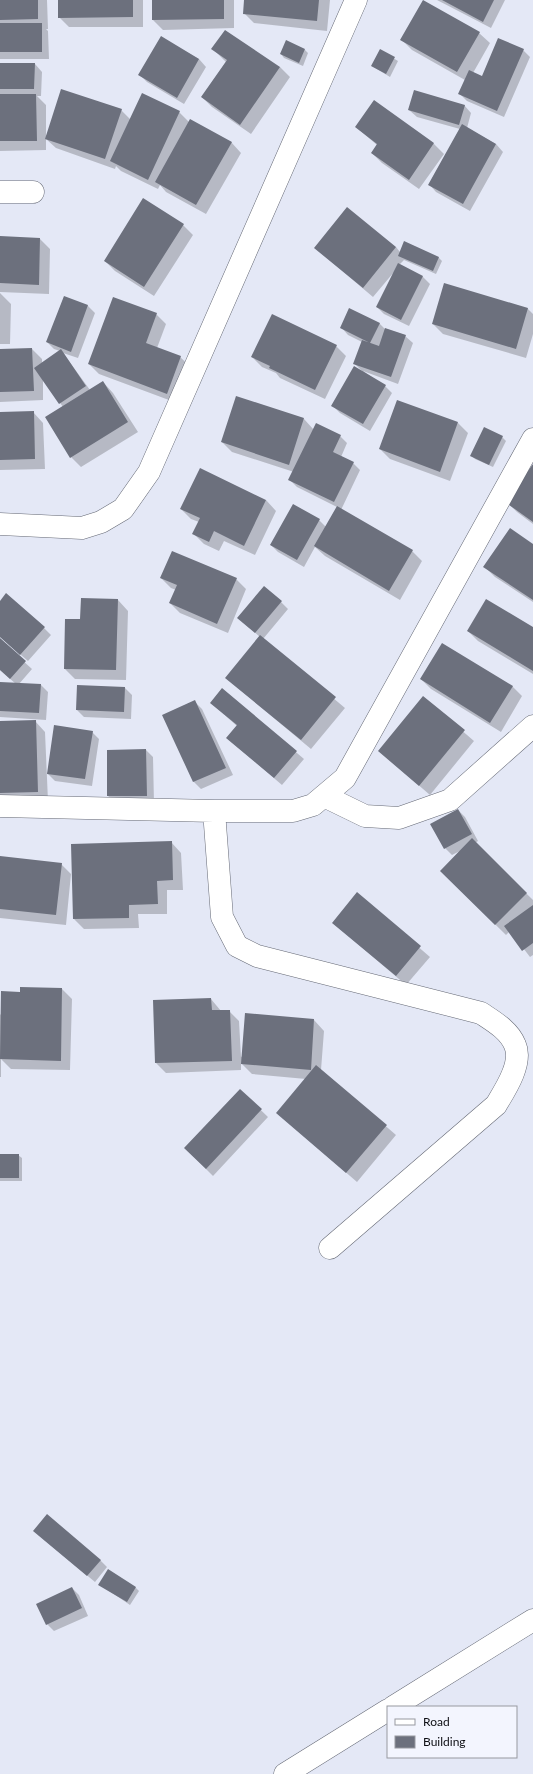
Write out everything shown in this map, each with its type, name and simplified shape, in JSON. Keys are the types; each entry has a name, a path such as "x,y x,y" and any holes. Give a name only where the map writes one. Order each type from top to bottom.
{"street":[{"path":"0,524 82,528 101,522 123,509 149,472 356,0"},
{"path":"0,192 33,192"},
{"path":"0,806 214,811 294,811 313,805 345,778 533,440"},
{"path":"324,796 365,816 399,818 450,800 533,726"},
{"path":"214,811 222,917 237,946 257,956 481,1013 503,1028 516,1045 516,1061 509,1083 496,1105 330,1248"},
{"path":"395,1706 533,1620"},
{"path":"285,1774 387,1711"}],"building":[{"path":"0,0 38,0 38,19 0,20"},
{"path":"58,0 133,0 133,17 58,18"},
{"path":"152,0 224,0 224,19 152,20"},
{"path":"244,0 319,0 317,21 243,14"},
{"path":"423,0 480,32 457,72 400,40"},
{"path":"442,0 494,0 483,22"},
{"path":"0,23 42,23 42,52 0,52"},
{"path":"225,30 280,67 240,125 201,97 227,60 211,49"},
{"path":"161,36 199,59 177,98 138,75"},
{"path":"498,38 524,49 497,111 458,94 469,70 482,76"},
{"path":"286,40 305,49 299,63 280,54"},
{"path":"380,49 395,57 386,74 371,66"},
{"path":"0,63 35,63 34,89 0,89"},
{"path":"61,89 122,109 105,159 45,139"},
{"path":"414,90 465,105 459,125 408,110"},
{"path":"142,93 180,111 148,180 110,161"},
{"path":"0,94 36,94 37,141 0,141"},
{"path":"374,100 434,143 409,180 371,153 377,144 355,127"},
{"path":"190,119 232,142 196,205 155,182"},
{"path":"462,124 496,144 463,204 428,185"},
{"path":"143,198 184,224 144,287 104,261"},
{"path":"347,207 396,247 363,288 314,248"},
{"path":"0,236 40,238 39,285 0,283"},
{"path":"404,241 439,257 433,271 398,256"},
{"path":"398,263 423,276 401,320 376,307"},
{"path":"444,283 528,308 516,349 432,324"},
{"path":"64,296 88,305 71,352 46,342"},
{"path":"113,297 157,313 146,343 181,356 167,394 88,364"},
{"path":"349,308 380,323 370,343 340,328"},
{"path":"272,314 337,345 315,390 269,368 270,366 251,357"},
{"path":"385,328 406,335 391,377 353,364 362,340 379,346"},
{"path":"32,348 34,391 0,392 0,349"},
{"path":"61,349 86,386 59,404 34,368"},
{"path":"354,366 386,385 363,424 331,406"},
{"path":"103,381 128,422 70,458 45,417"},
{"path":"236,396 304,418 289,465 221,442"},
{"path":"397,400 458,422 440,472 379,449"},
{"path":"34,411 35,459 0,460 0,412"},
{"path":"316,423 341,435 333,452 354,462 334,502 288,480"},
{"path":"484,427 503,436 489,465 470,456"},
{"path":"533,464 533,522 505,502"},
{"path":"200,468 266,500 244,546 214,531 209,542 192,534 200,518 180,509"},
{"path":"293,504 320,519 297,560 270,545"},
{"path":"337,506 413,550 389,591 314,546"},
{"path":"510,528 533,544 533,600 483,567"},
{"path":"172,551 237,578 217,624 169,603 177,585 160,578"},
{"path":"264,586 282,601 255,633 237,618"},
{"path":"6,593 45,627 20,655 0,637 0,601"},
{"path":"81,598 118,599 116,670 64,669 65,619 80,619"},
{"path":"486,599 533,627 533,671 467,631"},
{"path":"260,635 336,697 301,740 225,678"},
{"path":"0,638 26,661 10,679 0,670"},
{"path":"442,643 513,686 490,723 420,679"},
{"path":"0,682 41,684 39,713 0,711"},
{"path":"77,685 125,687 124,712 76,710"},
{"path":"222,688 297,751 274,778 226,738 237,725 210,703"},
{"path":"423,696 465,730 419,786 378,751"},
{"path":"195,700 226,768 193,782 162,715"},
{"path":"36,720 38,792 0,793 0,721"},
{"path":"54,725 93,731 85,779 47,774"},
{"path":"146,749 147,796 107,796 107,750"},
{"path":"458,809 472,834 444,849 430,824"},
{"path":"472,838 527,893 495,925 440,871"},
{"path":"172,841 173,880 157,881 158,904 129,905 129,918 73,919 71,844"},
{"path":"0,856 62,863 56,915 0,909"},
{"path":"357,892 421,946 396,976 332,923"},
{"path":"533,905 533,943 522,951 504,926"},
{"path":"20,987 62,988 61,1061 0,1059 1,991 20,992"},
{"path":"211,998 212,1010 230,1010 232,1061 155,1063 153,1000"},
{"path":"245,1013 314,1019 311,1070 241,1064"},
{"path":"316,1065 387,1125 346,1173 276,1113"},
{"path":"240,1089 262,1109 206,1169 184,1148"},
{"path":"0,1154 19,1154 19,1178 0,1178"},
{"path":"47,1514 101,1560 87,1576 33,1531"},
{"path":"108,1569 136,1587 127,1602 98,1585"},
{"path":"72,1587 82,1608 46,1625 36,1604"}]}
